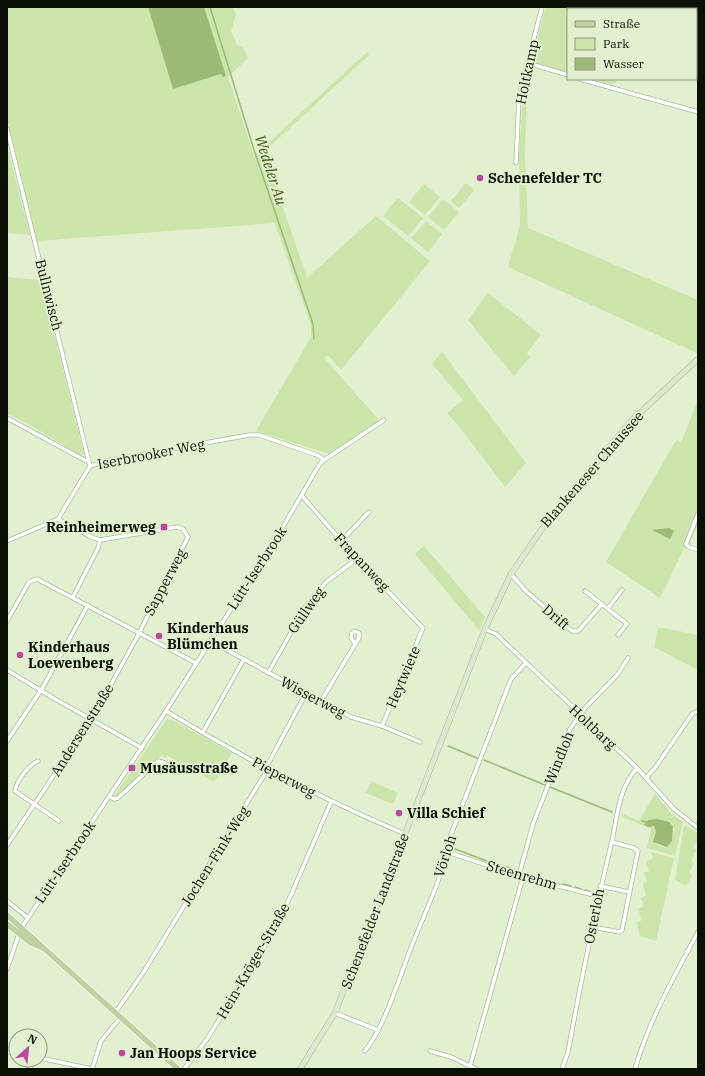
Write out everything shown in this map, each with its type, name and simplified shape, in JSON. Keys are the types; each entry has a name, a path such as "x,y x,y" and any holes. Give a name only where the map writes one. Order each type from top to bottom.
{"main road":[{"name":"Blankeneser Chaussee","path":"501,592 511,574 546,523 612,442 636,416 698,359"},
{"name":"Schenefelder Landstraße","path":"300,1069 335,1013 485,629 501,592"},
{"path":"7,914 178,1069"},
{"path":"7,924 31,943 43,948"}],"street":[{"name":"Holtkamp","path":"516,163 519,96 542,7"},
{"path":"528,63 567,76"},
{"path":"584,80 698,112"},
{"name":"Bullnwisch","path":"7,129 89,464"},
{"path":"7,418 89,464"},
{"name":"Lütt-Iserbrook","path":"22,927 27,917 110,797 166,712 324,460 384,420"},
{"name":"Iserbrooker Weg","path":"58,519 89,464 249,435 267,437 317,455 324,460"},
{"name":"Frapanweg","path":"302,496 357,559 423,628"},
{"path":"342,540 369,512"},
{"path":"698,514 686,544 689,547 698,550"},
{"path":"7,541 58,519 91,537 100,540 98,548 73,597"},
{"name":"Sapperweg","path":"100,540 179,527 186,531 188,535 187,541 139,632"},
{"name":"Güllweg","path":"268,673 306,606 326,582 357,559"},
{"name":"Drift","path":"511,574 527,592 572,631 578,631 582,628 602,604"},
{"path":"7,621 28,584 33,579 40,580 196,663"},
{"path":"608,608 622,590"},
{"path":"585,591 627,624 618,635"},
{"path":"7,741 40,691 88,605"},
{"name":"Heytwiete","path":"382,726 423,628"},
{"name":"Holtbarg","path":"485,629 496,634 637,768 674,809 698,828"},
{"name":"Andersenstraße","path":"7,845 91,720 139,632"},
{"name":"Wisserweg","path":"210,641 351,717 382,726 420,742"},
{"path":"321,701 355,644"},
{"name":"Windloh","path":"519,875 538,809 569,732 586,707 618,674 628,658"},
{"path":"203,732 244,659"},
{"name":"Vörloh","path":"366,1051 378,1030 447,852 448,843 511,679 526,663"},
{"path":"7,670 40,691 142,748"},
{"name":"Jochen-Fink-Weg","path":"115,1013 148,966 267,769 306,693"},
{"path":"646,778 655,768 692,714 698,711"},
{"name":"Pieperweg","path":"166,712 267,769 331,802 405,834"},
{"name":"Andersenstraße","path":"38,762 29,766 15,789 34,805 59,821"},
{"path":"110,797 114,799 118,798 151,767"},
{"name":"Osterloh","path":"562,1069 568,1050 600,886 612,842 617,810 629,777 637,768"},
{"name":"Hein-Kröger-Straße","path":"184,1069 207,1039 274,931 291,896 331,802"},
{"path":"592,927 620,932 622,930 637,850 612,842"},
{"name":"Steenrehm","path":"447,852 523,877 598,896"},
{"path":"470,1066 523,877"},
{"path":"600,886 629,892"},
{"path":"7,901 27,917"},
{"path":"635,1069 648,1030 659,1005 698,932"},
{"path":"7,969 19,934"},
{"path":"335,1013 378,1030"},
{"path":"48,1060 92,1069 101,1041 120,1018"},
{"path":"430,1051 476,1069"}],"green space":[{"path":"7,7 148,7 173,89 221,74 223,77 225,76 204,7 232,7 236,14 231,31 237,45 243,47 248,58 228,77 254,156 367,52 369,55 264,152 307,278 376,216 430,261 341,370 328,355 324,358 378,419 378,423 329,454 256,431 311,337 311,325 275,223 37,241 7,119"},
{"path":"546,7 665,7 567,8 567,72 535,63 532,57"},
{"path":"534,69 527,97 525,154 528,228 698,300 697,353 508,267 520,225 519,154 523,97 530,71"},
{"path":"596,80 617,80 613,85"},
{"path":"7,145 30,235 7,233"},
{"path":"466,183 474,190 459,208 451,201"},
{"path":"424,184 440,197 425,215 409,202"},
{"path":"398,198 423,218 408,236 383,216"},
{"path":"443,199 459,212 444,230 428,217"},
{"path":"426,221 442,234 428,252 411,238"},
{"path":"7,277 41,280 84,454 80,455 27,423 7,414"},
{"path":"488,293 541,335 527,353 530,357 514,376 468,320"},
{"path":"442,352 526,463 505,487 458,425 447,413 463,400 432,364"},
{"path":"698,399 698,524 687,549 684,548 660,598 606,562 676,440 681,443"},
{"path":"424,546 485,617 479,630 415,554"},
{"path":"658,628 698,635 698,670 654,647"},
{"path":"167,719 174,721 232,753 214,782 168,756 165,758 162,755 117,796 114,796"},
{"path":"371,781 398,793 393,804 366,793"},
{"path":"655,794 671,813 683,822 675,856 647,848 651,829 621,816 622,814 639,821","holes":["660,820 672,823 674,833 669,842 664,847 655,844 656,832 652,826"]},
{"path":"684,825 698,833 698,839 693,848 696,850 691,861 694,863 689,873 692,875 686,886 675,880"},
{"path":"651,852 674,858 656,941 640,936 637,923 642,920 638,909 644,906 641,898 646,895 643,883 647,882 644,873 649,871 646,862 653,858"}],"water":[{"path":"148,7 204,7 226,76 223,77 221,74 173,89"},
{"path":"669,528 674,531 670,539 652,530"},
{"path":"657,819 669,822 673,826 672,841 667,847 653,842 656,832 654,826 649,827 644,825 648,820"}],"waterway":[{"name":"Wedeler Au","path":"210,7 254,150 313,324 314,339"},
{"path":"448,746 477,758"},
{"path":"484,760 545,785"},
{"path":"550,787 612,812"},
{"path":"642,821 646,822"},
{"path":"450,847 492,863"},
{"path":"495,864 501,865"},
{"path":"504,866 516,870"},
{"path":"523,874 545,879"},
{"path":"547,880 557,883"},
{"path":"563,884 571,886"},
{"path":"575,887 581,889"},
{"path":"585,890 589,891"}],"place":[{"name":"Schenefelder TC","path":"480,178"},
{"name":"Reinheimerweg","path":"164,527"},
{"name":"Kinderhaus Blümchen","path":"159,636"},
{"name":"Kinderhaus Loewenberg","path":"20,655"},
{"name":"Musäusstraße","path":"132,768"},
{"name":"Villa Schief","path":"399,813"},
{"name":"Jan Hoops Service","path":"122,1053"}]}
